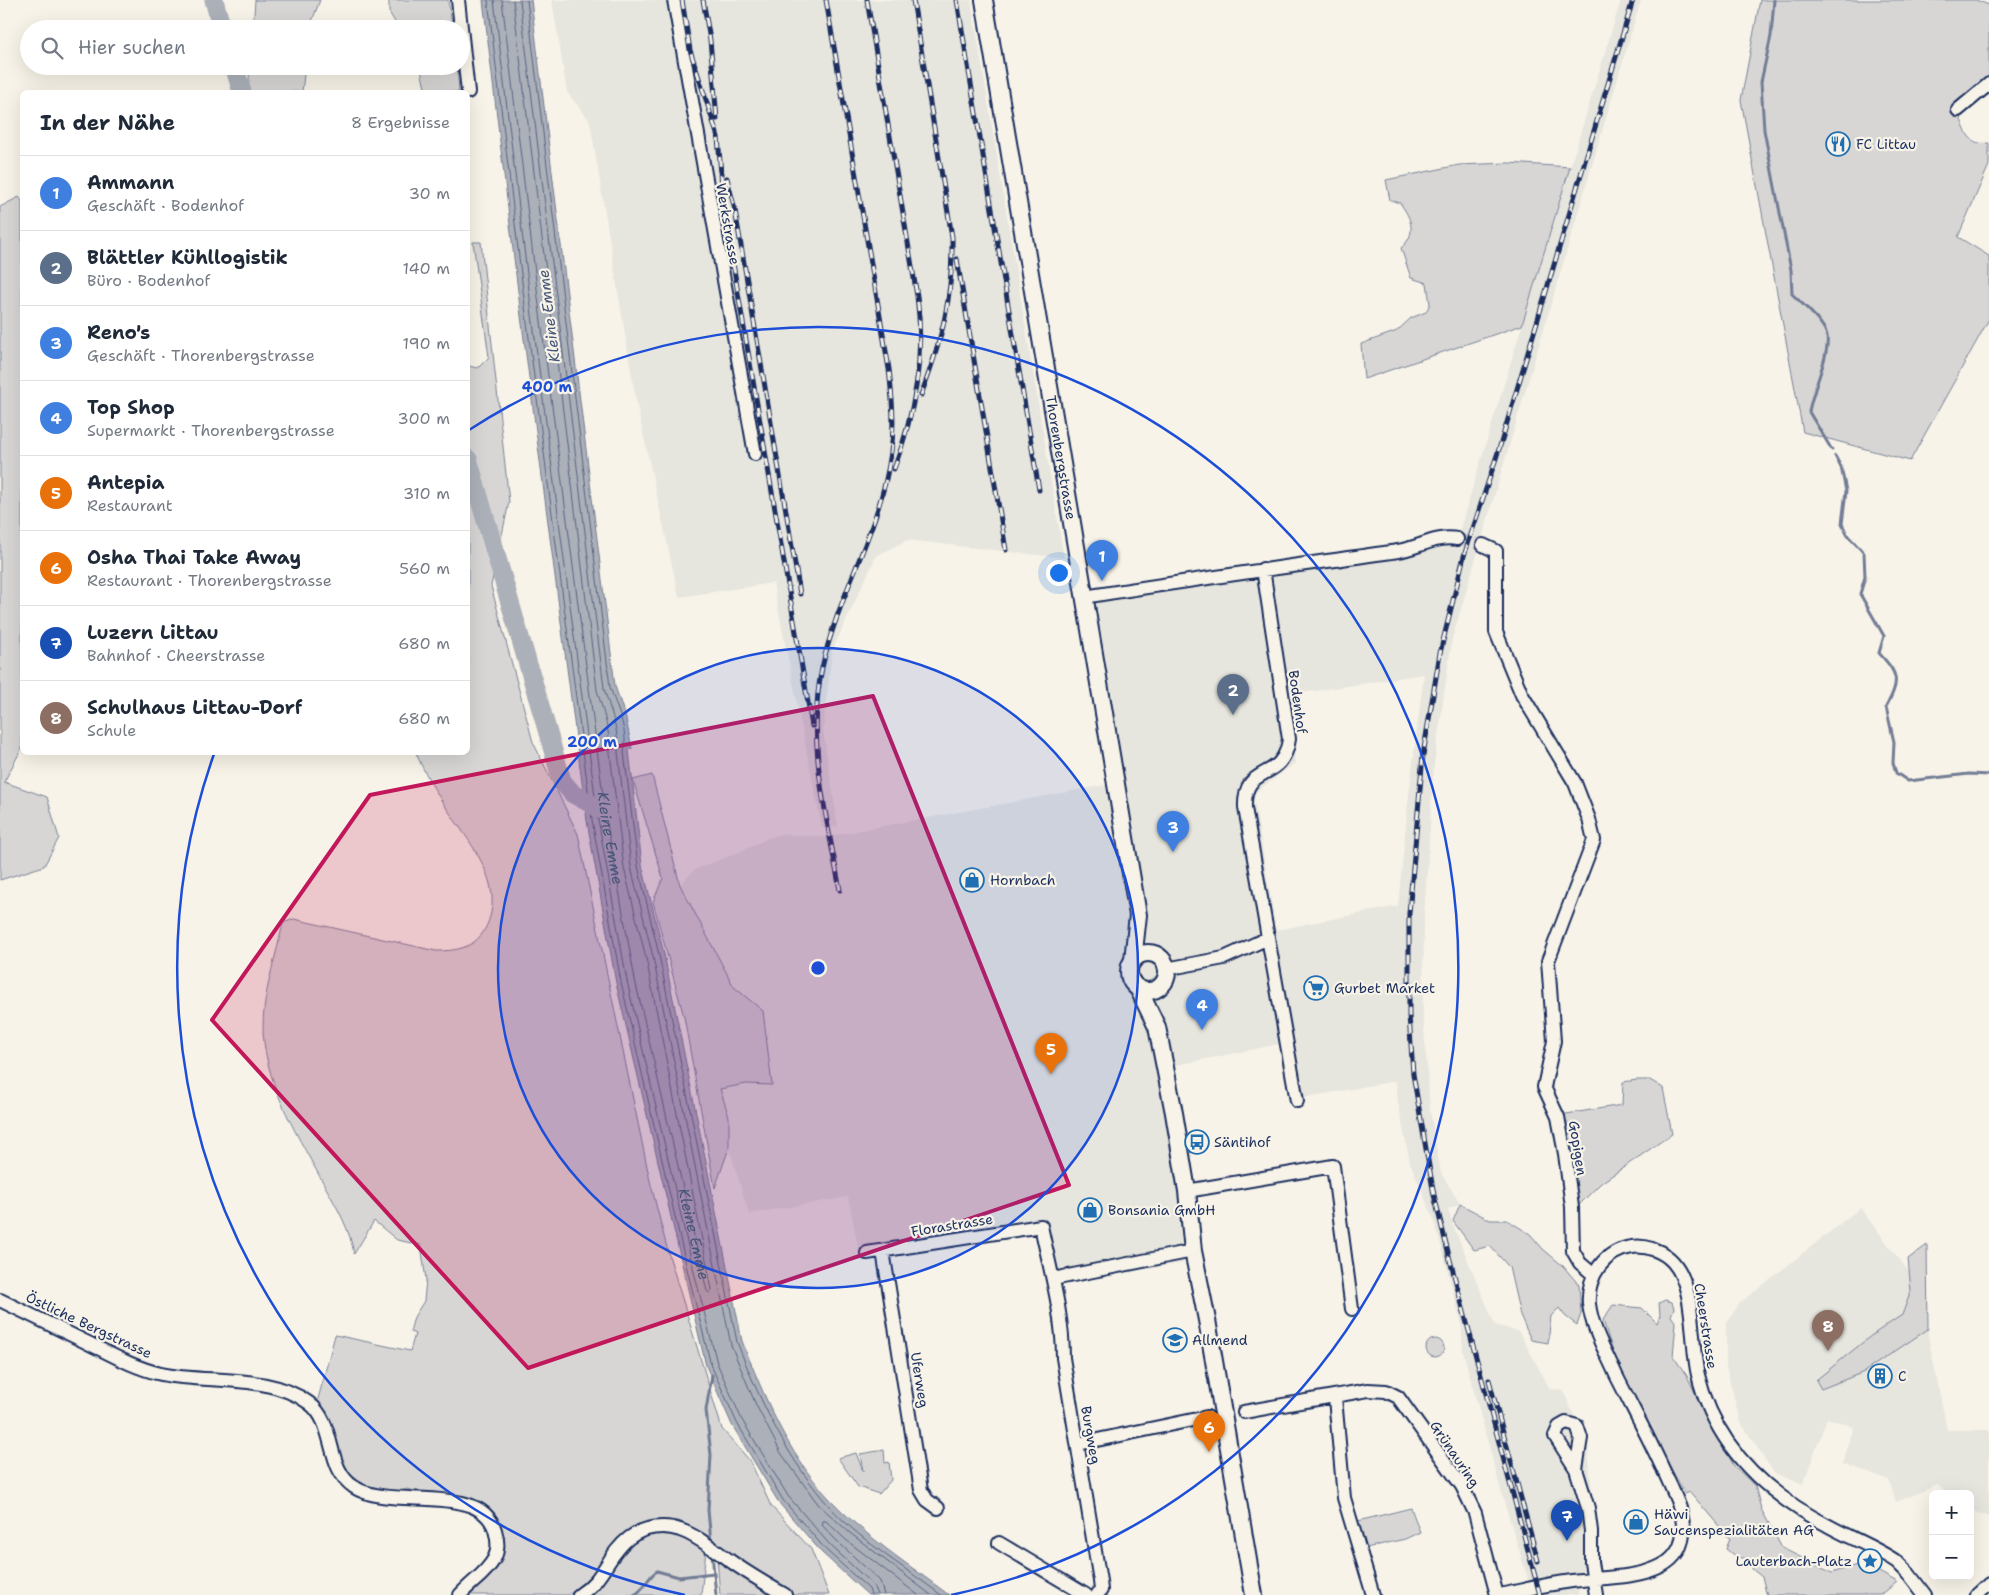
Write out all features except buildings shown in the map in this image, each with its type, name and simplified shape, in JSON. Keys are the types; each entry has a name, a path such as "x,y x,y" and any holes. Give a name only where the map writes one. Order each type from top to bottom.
{"main road":[{"name":"Thorenbergstrasse","path":"984,0 1138,915 1162,970"},
{"name":"Thorenbergstrasse","path":"1133,960 1138,915"},
{"path":"1157,1027 1138,988 1130,977 1129,971 1133,960 1145,954 1162,970"},
{"path":"1138,988 1152,990 1162,970"},
{"path":"1162,970 1157,1027 1187,1191 1193,1251 1207,1320 1254,1595"}],"street":[{"path":"458,0 460,20"},
{"name":"Werkstrasse","path":"674,0 755,454"},
{"path":"466,75 468,90"},
{"path":"1958,110 1989,84"},
{"path":"1084,597 1263,569 1401,551 1447,537 1457,539"},
{"name":"Gopigen","path":"1482,545 1496,551 1496,632 1522,695 1575,783 1590,819 1594,840 1548,961 1554,1041 1544,1087 1558,1117 1565,1154 1572,1207 1573,1251 1580,1263 1594,1275"},
{"name":"Bodenhof","path":"1263,569 1289,739 1287,754 1283,760 1272,769 1256,777 1245,793 1245,808 1297,1101"},
{"path":"1162,970 1224,958 1268,938"},
{"path":"1187,1191 1333,1166 1352,1309"},
{"name":"Florastrasse","path":"867,1253 1041,1226 1053,1279"},
{"name":"Cheerstrasse","path":"1498,1595 1545,1585 1593,1578 1638,1575 1657,1569 1676,1551 1683,1526 1678,1502 1596,1330 1589,1298 1594,1275 1607,1258 1617,1252 1634,1247 1656,1250 1672,1261 1680,1272 1686,1288 1692,1344 1698,1377 1713,1415 1732,1448 1750,1470 1778,1496 1808,1515 1889,1557 1906,1570 1925,1595"},
{"name":"Uferweg","path":"883,1250 921,1490 927,1500 938,1508"},
{"path":"1053,1279 1193,1251"},
{"name":"Burgweg","path":"1053,1279 1063,1358 1100,1582 1101,1590 1097,1595"},
{"name":"Östliche Bergstrasse","path":"0,1300 132,1365 162,1374 262,1385 297,1396 309,1403 321,1416 327,1427 342,1475 354,1487 364,1492 389,1497 456,1502 479,1508 494,1525 497,1536 496,1554 483,1575 460,1595"},
{"name":"Grünauring","path":"1244,1412 1335,1398 1368,1390 1386,1391 1398,1397 1462,1486 1475,1513 1498,1595"},
{"path":"1335,1398 1344,1498 1372,1595"},
{"path":"1078,1444 1207,1417"},
{"path":"1576,1469 1590,1518 1591,1562 1596,1595"},
{"path":"579,1595 591,1588 601,1577 621,1546 641,1531 663,1527 680,1530 697,1539 785,1595"},
{"path":"999,1543 1086,1595"},
{"path":"1977,1595 1989,1584"}],"highlighted area":[{"path":"873,696 1069,1185 528,1368 212,1020 370,795"}],"shaded area":[{"path":"255,0 320,0 312,20 254,20"},
{"path":"389,0 448,0 451,20 394,20 389,12"},
{"path":"552,0 971,0 1064,558 907,540 876,556 832,651 823,730 838,826 822,828 773,583 679,597 636,401 590,121 567,92"},
{"path":"1621,0 1641,0 1452,639 1434,764 1424,915 1423,1015 1430,1111 1441,1173 1460,1204 1448,1209 1495,1325 1519,1332 1550,1389 1563,1390 1588,1448 1599,1572 1575,1574 1579,1595 1533,1595 1503,1498 1463,1351 1461,1321 1435,1223 1410,1162 1398,1103 1396,1081 1290,1100 1279,1044 1172,1066 1189,1262 1058,1284 1036,1234 861,1261 848,1197 749,1214 729,1148 729,1117 719,1089 746,1084 763,1011 734,987 680,885 694,870 781,834 824,837 1116,783 1084,597 1457,539","holes":["1424,674 1409,794 1398,906 1276,930 1253,794 1295,763 1289,695"]},
{"path":"1760,0 1976,0 1989,5 1989,78 1956,108 1970,138 1975,142 1989,143 1989,165 1958,237 1989,256 1989,319 1910,461 1803,432 1741,100"},
{"path":"249,75 304,75 302,90 248,90"},
{"path":"422,75 458,75 459,90 426,90"},
{"path":"1508,163 1570,167 1522,325 1364,379 1361,344 1397,331 1411,318 1426,312 1430,304 1427,283 1411,278 1401,248 1406,243 1411,232 1410,221 1400,203 1390,200 1386,180 1459,165"},
{"path":"19,197 20,198 20,752 4,782 47,797 59,838 44,866 0,880 0,207"},
{"path":"473,242 481,242 509,502 491,586 533,742 578,834 650,1181 668,1252 722,1429 750,1461 771,1506 811,1549 829,1595 793,1595 715,1547 691,1527 679,1521 665,1520 629,1529 612,1549 604,1565 582,1589 567,1595 467,1595 493,1566 495,1519 407,1489 395,1493 372,1491 347,1477 317,1403 335,1335 410,1351 415,1334 410,1332 414,1317 424,1301 426,1280 421,1245 397,1240 374,1221 354,1254 343,1220 295,1132 270,1073 263,1031 267,990 283,923 294,919 443,951 464,947 476,940 485,929 491,913 492,897 489,881 483,866 466,836 434,788 417,755 470,755 470,366 478,368 489,357"},
{"path":"652,775 680,885 734,987 763,1011 772,1085 746,1084 720,1089 729,1117 729,1148 715,1188 684,1017 653,902 663,878 633,780"},
{"path":"1650,1080 1663,1088 1672,1134 1601,1183 1577,1207 1560,1115 1622,1105 1623,1082"},
{"path":"1460,1204 1490,1220 1507,1220 1530,1234 1543,1249 1563,1266 1579,1285 1581,1314 1577,1325 1565,1316 1559,1308 1551,1316 1548,1343 1531,1340 1520,1315 1509,1267 1490,1246 1474,1250 1453,1221"},
{"path":"1860,1208 1928,1297 1928,1335 1947,1430 1989,1430 1989,1517 1974,1511 1974,1490 1943,1490 1938,1485 1896,1502 1889,1480 1842,1463 1854,1427 1827,1418 1803,1484 1774,1473 1741,1423 1726,1367 1726,1325 1739,1304"},
{"path":"1927,1245 1928,1329 1864,1372 1821,1389 1816,1380 1872,1335 1902,1315 1911,1291 1908,1259"},
{"path":"1665,1300 1672,1302 1674,1308 1671,1316 1676,1323 1673,1356 1687,1376 1734,1466 1755,1486 1761,1509 1782,1548 1832,1573 1863,1563 1897,1582 1881,1595 1767,1595 1762,1577 1752,1569 1755,1560 1736,1557 1726,1549 1730,1539 1690,1492 1685,1494 1629,1387 1610,1343 1603,1320 1613,1305 1642,1308 1657,1323 1660,1315 1659,1303"},
{"path":"1435,1339 1441,1342 1444,1348 1441,1354 1435,1357 1429,1354 1426,1348 1429,1342"},
{"path":"884,1450 885,1463 889,1462 891,1480 879,1494 858,1487 838,1458 856,1453 863,1471 860,1454"},
{"path":"1411,1508 1420,1532 1405,1539 1366,1548 1358,1521"},
{"path":"671,1532 689,1539 706,1550 701,1595 585,1595 601,1582 621,1553 634,1540 647,1535"},
{"path":"717,1558 775,1595 720,1595"}],"water":[{"name":"Kleine Emme","path":"483,0 531,0 615,686 626,719 632,749 629,750 642,865 664,954 742,1341 778,1423 800,1462 813,1480 856,1524 886,1549 949,1595 868,1595 822,1553 779,1503 732,1425 706,1366 616,983 587,821 521,316"}],"waterway":[{"path":"214,0 220,20"},
{"path":"1774,0 1771,36 1761,82 1764,130 1791,270 1792,294 1817,319 1827,336 1826,353 1809,412 1832,450"},
{"path":"237,75 241,90"},
{"path":"1835,456 1841,467 1846,491 1842,524 1848,536 1864,553 1865,577 1860,594 1884,636 1879,653 1894,673 1895,678 1894,690 1886,707 1894,742 1893,763 1896,773 1908,781 1969,774 1989,775"},
{"name":"Kleine Emme","path":"470,466 562,781 573,794 606,812"},
{"path":"711,1542 708,1510 711,1455 706,1410 712,1375"},
{"path":"712,1553 716,1595"},
{"path":"634,1595 657,1571 679,1577 714,1573"}],"tunnel":[{"path":"1457,539 1483,545"}],"railway":[{"path":"682,0 690,50 718,137 724,211 812,726"},
{"path":"703,0 710,40 717,119"},
{"path":"826,0 889,369 893,421 891,452 886,480 869,534 829,641 822,668 818,696 816,724 820,780 840,890"},
{"path":"867,0 917,296 919,319 919,363 913,405 894,469"},
{"path":"913,0 952,237 951,280 945,318 921,395"},
{"path":"957,0 1039,490"},
{"path":"1540,1595 1434,1195 1413,1074 1409,1015 1409,913 1423,755 1440,653 1464,556 1500,446 1633,0"},
{"path":"727,178 735,210 800,594"},
{"path":"957,259 1006,550"},
{"path":"1489,1380 1538,1561"}],"place":[{"name":"FC Littau","path":"1838,144"},
{"name":"Ammann","path":"1102,581"},
{"name":"Blättler Kühllogistik","path":"1233,715"},
{"name":"Reno's","path":"1173,852"},
{"name":"Hornbach","path":"972,880"},
{"name":"Gurbet Market","path":"1316,988"},
{"name":"Top Shop","path":"1202,1030"},
{"name":"Antepia","path":"1051,1074"},
{"name":"Säntihof","path":"1197,1142"},
{"name":"Bonsania GmbH","path":"1090,1210"},
{"name":"Allmend","path":"1175,1340"},
{"name":"Schulhaus Littau-Dorf","path":"1828,1351"},
{"name":"C","path":"1880,1376"},
{"name":"Osha Thai Take Away","path":"1209,1452"},
{"name":"Häwi Saucenspezialitäten AG","path":"1636,1522"},
{"name":"Luzern Littau","path":"1567,1541"},
{"name":"Lauterbach-Platz","path":"1870,1561"}]}
